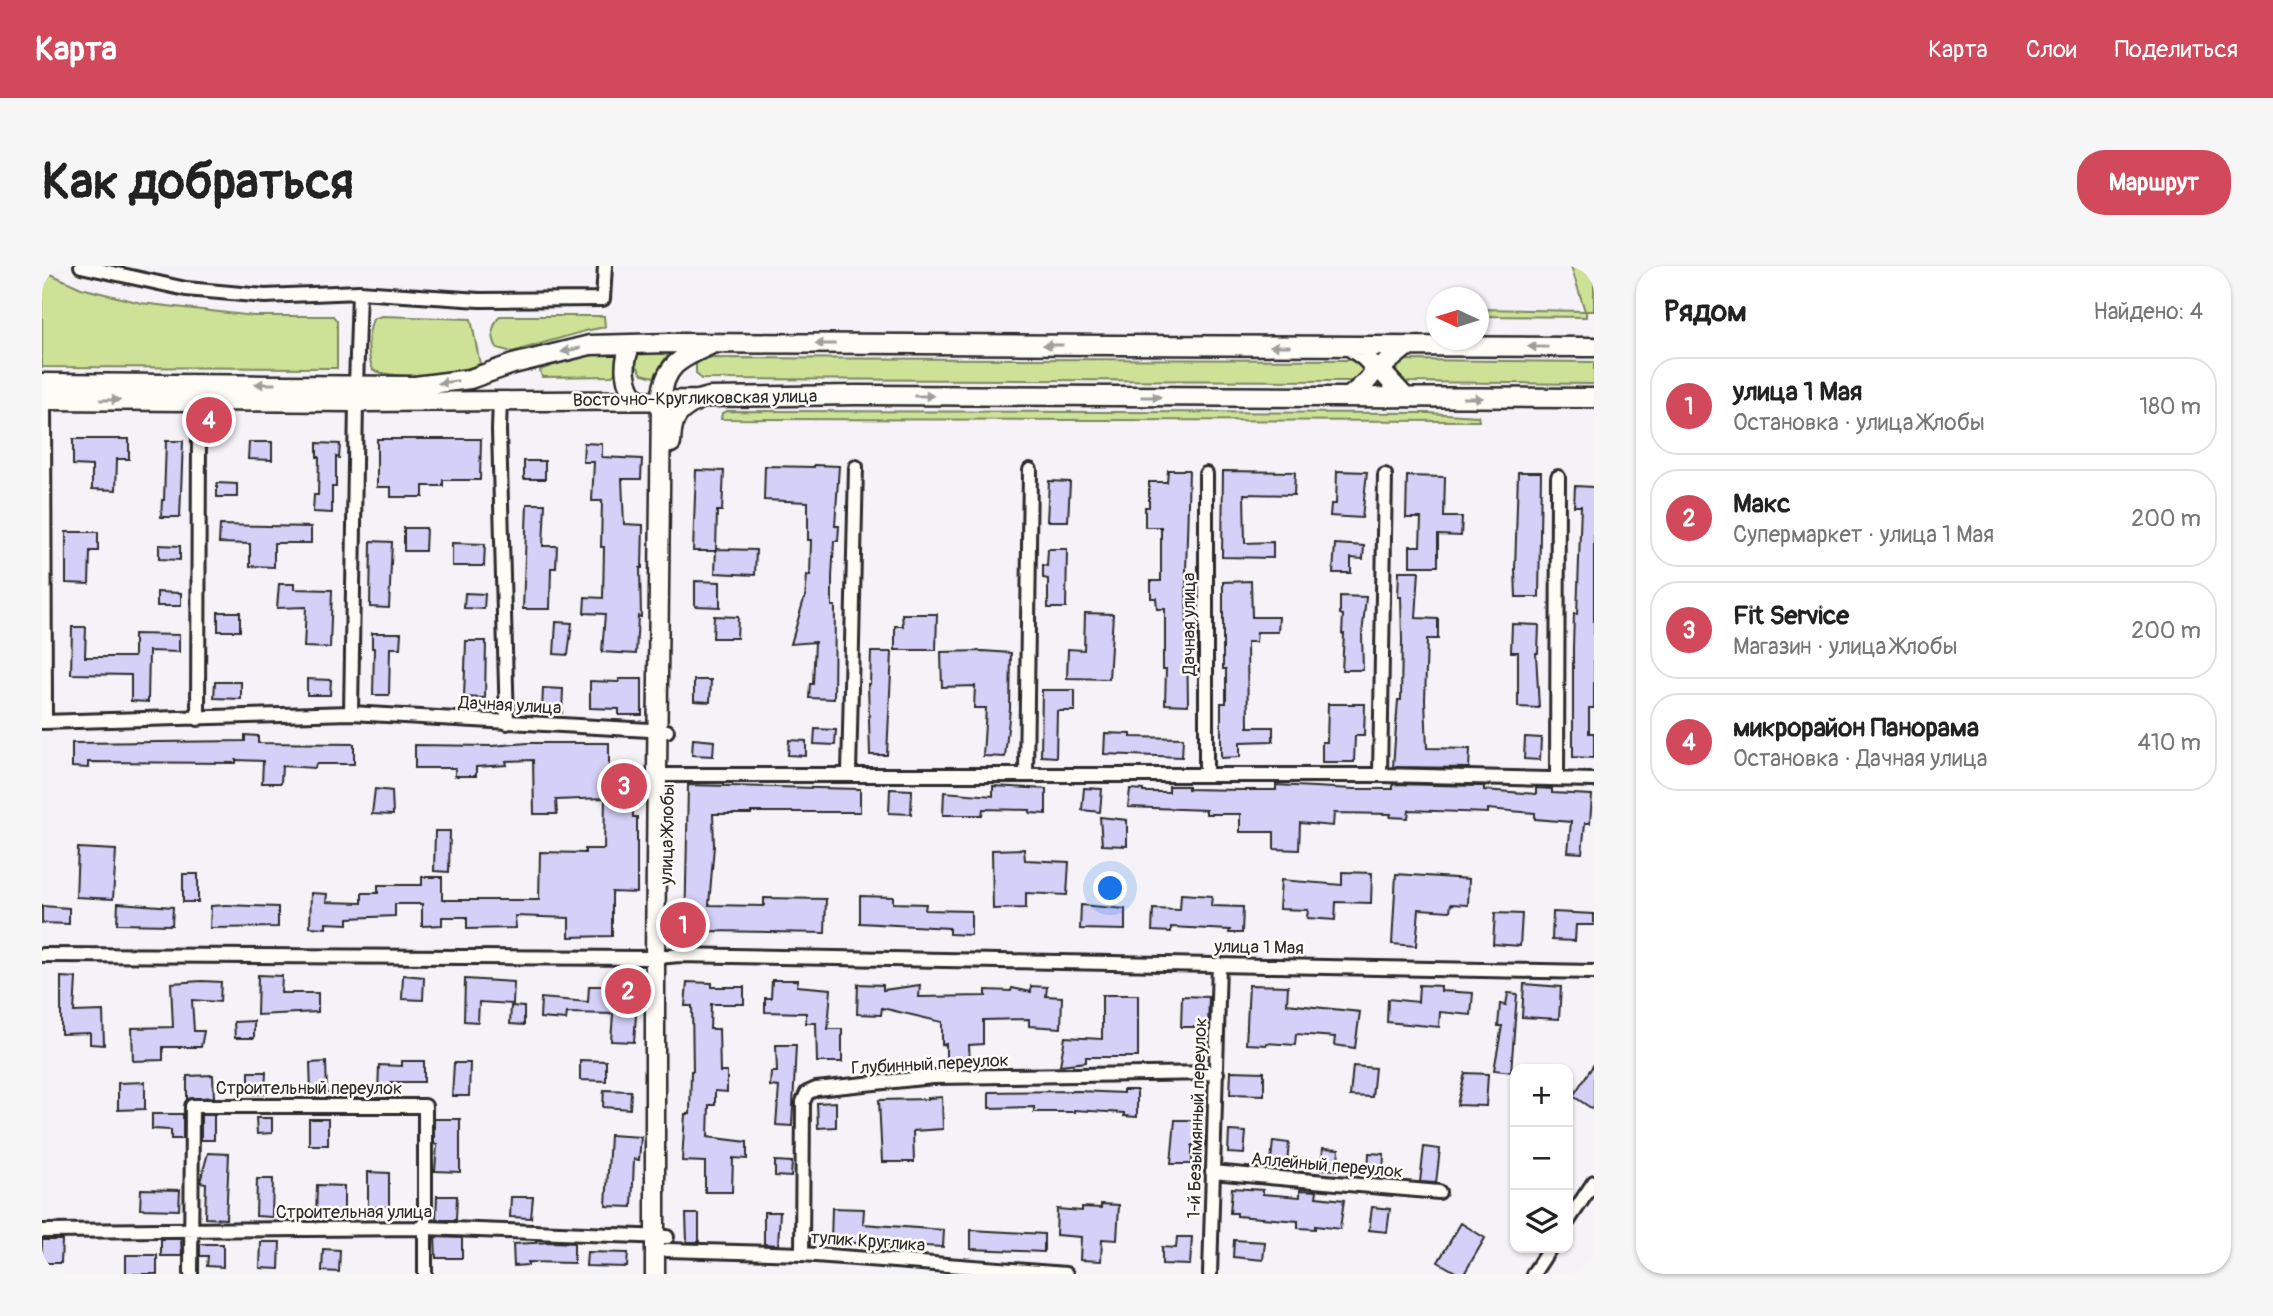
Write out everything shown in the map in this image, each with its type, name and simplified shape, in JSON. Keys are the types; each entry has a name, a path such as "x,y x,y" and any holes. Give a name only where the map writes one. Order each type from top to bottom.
{"main road":[{"name":"улица Жлобы","path":"667,1274 663,1241 661,958 662,399 666,374 672,367 713,344"},
{"path":"43,394 334,385 356,394 382,386 451,383 513,363 590,345 1594,347"},
{"path":"631,345 627,353 627,386 637,400"},
{"path":"1349,346 1368,358 1373,366 1373,374 1367,383 1349,397"},
{"path":"1405,397 1384,374 1384,365 1407,346"},
{"name":"Восточно-Кругликовская улица","path":"43,394 356,394 500,400 698,400 709,397 856,395 1594,398"},
{"name":"улица Жлобы","path":"662,730 671,428 681,409 698,400"},
{"name":"улица Жлобы","path":"655,1274 663,1241"}],"street":[{"path":"81,266 186,289 265,296 359,292 480,300 603,299 605,266"},
{"path":"351,713 359,292"},
{"name":"Дачная улица","path":"43,394 44,722 351,713 662,730"},
{"path":"500,400 507,723"},
{"path":"198,719 199,427"},
{"path":"849,774 856,467"},
{"path":"1026,775 1030,470"},
{"name":"Дачная улица","path":"1206,474 1206,775"},
{"path":"1380,775 1385,475"},
{"path":"1557,778 1558,477"},
{"path":"662,775 1380,775 1594,780"},
{"name":"улица 1 Мая","path":"42,955 661,958 679,955 1594,972"},
{"name":"1-й Безымянный переулок","path":"1209,1274 1219,964"},
{"name":"Глубинный переулок","path":"802,1254 803,1102 807,1093 816,1089 933,1077 1217,1073"},
{"name":"Строительный переулок","path":"191,1274 192,1106 425,1106 425,1274"},
{"name":"Аллейный переулок","path":"1212,1172 1439,1192"},
{"path":"1573,1214 1594,1182"},
{"name":"Строительная улица","path":"42,1231 425,1228 663,1241"},
{"name":"тупик Круглика","path":"663,1241 1066,1274"},
{"path":"1533,1274 1547,1253"}],"green space":[{"path":"1571,266 1594,266 1594,311 1586,311 1586,317 1489,316 1489,309 1585,311"},
{"path":"42,270 81,288 141,303 254,316 333,316 337,321 337,368 42,367"},
{"path":"382,316 471,319 480,364 456,371 412,376 373,370 369,351 370,332 373,319"},
{"path":"500,316 604,316 605,327 512,352 497,348 495,343 494,328"},
{"path":"643,350 666,351 668,354 654,377 642,374 636,364 638,354"},
{"path":"614,353 619,358 620,369 612,376 542,377 540,370 576,358"},
{"path":"700,358 1354,360 1364,365 1363,377 1354,381 701,379 696,373 696,363"},
{"path":"1404,360 1594,362 1594,384 1403,382 1396,375 1397,366"},
{"path":"722,413 1429,413 1478,416 1479,421 721,419"}],"building":[{"path":"73,439 129,439 129,459 117,459 116,490 92,489 92,466 73,465"},
{"path":"377,439 481,439 480,480 443,480 443,486 423,486 423,497 391,497 391,487 377,487"},
{"path":"166,441 183,441 180,517 161,517"},
{"path":"249,442 272,442 272,460 248,459"},
{"path":"317,443 340,444 339,458 336,457 336,487 332,487 332,513 313,512 314,495 318,495"},
{"path":"584,443 602,444 602,457 642,459 641,479 622,479 624,524 643,525 641,617 638,616 636,654 602,652 605,614 584,613 585,597 603,598 604,547 601,547 602,501 592,501 594,462 583,462"},
{"path":"524,461 545,461 545,479 524,479"},
{"path":"765,466 839,466 835,526 839,526 838,541 834,541 832,577 832,606 835,606 834,699 809,698 810,684 813,684 815,642 791,644 805,599 807,575 810,576 808,502 764,500"},
{"path":"696,470 724,471 722,511 717,511 716,551 693,551"},
{"path":"1168,470 1189,470 1186,571 1188,705 1165,704 1165,609 1157,609 1156,598 1151,598 1151,581 1161,581 1161,527 1145,527 1145,507 1149,507 1149,482 1167,482"},
{"path":"1223,471 1295,472 1294,495 1244,494 1245,543 1273,542 1273,558 1222,557"},
{"path":"1337,471 1367,472 1362,518 1330,516 1331,504 1336,504"},
{"path":"1518,472 1541,472 1539,597 1516,597"},
{"path":"1407,476 1445,477 1444,517 1462,517 1461,536 1438,535 1438,566 1410,566 1410,546 1420,546 1421,518 1406,518"},
{"path":"1049,481 1070,482 1068,521 1047,521"},
{"path":"217,483 237,484 237,497 217,497"},
{"path":"1575,486 1594,487 1594,708 1589,708 1589,733 1594,733 1594,758 1573,757 1574,614 1577,614 1581,506 1574,506"},
{"path":"527,504 545,504 543,546 557,546 556,568 551,568 550,609 523,609"},
{"path":"220,525 311,527 311,543 274,543 274,567 250,566 250,544 219,543"},
{"path":"404,528 426,528 425,551 404,551"},
{"path":"66,532 98,532 98,551 90,551 89,584 66,583"},
{"path":"371,541 392,542 389,608 370,607"},
{"path":"452,543 485,544 484,566 452,566"},
{"path":"1335,544 1364,546 1363,559 1351,558 1351,573 1333,573"},
{"path":"159,545 180,546 180,560 159,559"},
{"path":"716,549 756,550 755,575 715,573"},
{"path":"1048,549 1067,549 1066,608 1048,608 1048,579 1043,578 1043,565 1047,566"},
{"path":"1399,571 1419,571 1416,618 1438,619 1438,639 1427,639 1427,748 1470,749 1469,768 1393,767 1398,700 1401,700"},
{"path":"695,581 720,582 720,607 695,606"},
{"path":"1251,581 1252,617 1279,617 1278,632 1257,632 1256,642 1247,642 1248,727 1273,727 1273,741 1240,742 1240,757 1221,758 1221,703 1226,703 1226,669 1223,669 1223,582"},
{"path":"279,584 294,584 294,589 332,590 330,648 304,647 306,607 277,608"},
{"path":"157,592 181,593 181,606 157,606"},
{"path":"465,593 485,594 484,609 464,608"},
{"path":"1340,596 1366,597 1362,635 1363,670 1342,670 1344,634"},
{"path":"218,612 240,612 240,631 218,631"},
{"path":"1085,613 1113,614 1109,679 1067,678 1068,649 1084,650"},
{"path":"902,614 937,614 936,650 895,650 895,626 903,626"},
{"path":"714,616 738,617 737,638 713,638"},
{"path":"556,622 572,623 568,655 554,654"},
{"path":"1512,624 1539,625 1536,653 1539,708 1518,707 1518,652 1511,652"},
{"path":"72,627 86,627 85,657 134,657 134,634 179,635 179,652 149,651 148,702 131,701 131,675 71,674"},
{"path":"372,633 401,633 400,648 390,648 389,695 373,695"},
{"path":"466,641 486,641 485,698 464,697"},
{"path":"871,652 892,652 887,755 870,755 868,684"},
{"path":"941,652 1011,653 1010,709 1005,757 983,756 986,708 974,708 975,686 942,687"},
{"path":"307,679 331,680 330,695 307,695"},
{"path":"619,679 642,679 642,715 619,715 619,709 590,708 590,681 619,682"},
{"path":"694,680 711,680 710,702 694,701"},
{"path":"215,682 241,682 241,699 214,698"},
{"path":"543,688 563,689 562,713 542,712"},
{"path":"1042,690 1075,690 1075,711 1057,711 1056,757 1041,756"},
{"path":"1328,704 1365,704 1364,736 1355,736 1354,762 1322,762 1322,742 1327,742"},
{"path":"815,729 836,730 835,745 814,744"},
{"path":"1105,733 1131,734 1131,737 1183,738 1182,757 1104,754"},
{"path":"245,735 258,736 258,743 354,744 354,764 316,764 315,768 282,766 281,783 262,783 263,761 88,762 88,768 72,767 72,743 245,741"},
{"path":"1525,737 1541,738 1540,760 1524,759"},
{"path":"693,739 714,741 713,756 692,755"},
{"path":"789,740 806,741 806,756 788,755"},
{"path":"609,743 609,767 632,767 633,817 637,817 637,893 612,892 612,936 569,937 569,918 515,916 516,928 467,929 467,917 442,917 442,925 422,926 422,904 395,904 395,916 348,918 348,924 326,923 326,928 310,927 311,893 327,894 326,902 362,903 362,893 378,893 378,885 422,885 422,877 442,877 442,900 539,900 540,852 585,853 585,849 604,849 605,798 556,800 557,814 534,814 533,760 506,761 507,765 476,767 476,776 455,776 455,768 415,768 415,745 492,746"},
{"path":"1393,784 1484,786 1484,790 1536,794 1536,788 1552,789 1552,793 1592,795 1590,823 1585,823 1582,853 1568,852 1571,822 1535,819 1535,813 1488,809 1488,813 1409,810 1408,818 1390,817 1391,814 1334,813 1333,826 1300,823 1299,850 1274,849 1274,832 1240,832 1240,814 1206,814 1206,810 1128,807 1130,789 1169,792 1169,786 1188,786 1188,789 1276,790 1276,785 1393,789"},
{"path":"688,785 860,789 860,812 713,814 714,846 709,905 764,906 764,898 826,899 825,933 708,931 685,934"},
{"path":"993,786 1046,789 1046,814 1030,813 1030,810 983,809 982,815 943,815 944,792 993,796"},
{"path":"1084,788 1102,789 1100,812 1082,810"},
{"path":"375,789 392,791 393,815 372,814"},
{"path":"890,789 912,790 911,814 889,813"},
{"path":"1100,817 1127,820 1127,846 1102,845"},
{"path":"435,831 450,831 449,872 434,871"},
{"path":"78,848 116,850 113,899 76,897"},
{"path":"1024,849 1025,860 1069,862 1067,895 1026,893 1026,908 993,909 992,850"},
{"path":"1342,872 1372,873 1371,903 1336,902 1335,920 1307,918 1308,910 1279,909 1281,880 1342,885"},
{"path":"183,874 198,874 198,902 183,902"},
{"path":"1396,874 1469,879 1468,905 1451,904 1450,911 1419,909 1416,946 1392,944"},
{"path":"1181,894 1212,896 1211,906 1243,907 1242,933 1171,927 1171,932 1152,931 1153,909 1180,910"},
{"path":"860,896 893,897 893,903 926,904 925,910 971,911 971,935 949,934 949,928 860,923"},
{"path":"118,903 173,907 172,925 117,924"},
{"path":"1081,905 1125,909 1125,930 1080,929"},
{"path":"42,906 69,908 69,924 42,923"},
{"path":"211,906 278,907 278,927 210,928"},
{"path":"1553,912 1594,914 1594,925 1576,925 1575,941 1552,940"},
{"path":"1495,913 1522,914 1520,946 1493,944"},
{"path":"258,975 282,976 281,993 318,993 318,1012 257,1015"},
{"path":"403,975 424,977 423,1000 402,999"},
{"path":"620,976 639,976 634,1042 611,1041 613,1014 567,1013 566,1020 540,1018 541,998 588,1002 589,986 619,986"},
{"path":"61,977 76,978 74,1012 103,1011 104,1045 90,1044 90,1033 61,1034"},
{"path":"465,979 514,982 513,1004 479,1002 478,1022 464,1021"},
{"path":"772,980 798,980 797,986 831,989 828,1029 842,1029 842,1062 817,1062 816,1023 806,1023 806,1013 765,1012 765,998 771,998"},
{"path":"221,982 220,1002 192,1000 194,1031 204,1031 201,1047 163,1047 163,1060 133,1061 132,1028 173,1027 171,983"},
{"path":"687,982 712,983 712,987 744,987 744,1004 711,1004 710,1029 719,1029 720,1072 727,1072 727,1092 715,1091 715,1105 709,1105 708,1137 747,1142 747,1159 733,1158 732,1192 705,1192 705,1162 682,1161 685,1114 690,1114 693,1071 692,1006 685,1006"},
{"path":"858,984 883,985 883,990 920,985 919,997 986,996 986,990 1011,991 1012,988 1031,992 1031,986 1047,987 1046,996 1062,997 1061,1028 1029,1026 1029,1019 983,1020 983,1044 969,1045 970,1065 946,1065 946,1044 942,1045 942,1022 882,1008 881,1015 857,1014"},
{"path":"1524,984 1561,987 1559,1019 1522,1017"},
{"path":"1249,985 1288,986 1287,1004 1360,1012 1355,1048 1334,1045 1335,1037 1296,1034 1295,1045 1246,1044"},
{"path":"1419,985 1441,986 1441,991 1473,993 1471,1015 1440,1012 1439,1027 1387,1022 1388,999 1418,1002"},
{"path":"1508,993 1517,994 1510,1072 1494,1070 1502,1026 1498,1026 1500,1004 1506,1005"},
{"path":"1102,995 1138,995 1138,1057 1086,1057 1086,1062 1060,1065 1065,1037 1102,1039"},
{"path":"1182,996 1209,997 1208,1027 1181,1027"},
{"path":"511,1006 524,1007 524,1025 510,1024"},
{"path":"254,1021 254,1038 235,1038 234,1022"},
{"path":"776,1045 796,1045 792,1126 776,1125 779,1087 770,1086 771,1072 777,1072"},
{"path":"580,1060 606,1061 606,1081 580,1080"},
{"path":"402,1061 424,1061 424,1082 391,1082 391,1093 378,1093 379,1065 402,1066"},
{"path":"326,1062 327,1092 311,1093 310,1063"},
{"path":"454,1063 470,1063 469,1096 452,1096"},
{"path":"1594,1064 1594,1110 1573,1096"},
{"path":"1353,1066 1375,1068 1372,1097 1350,1096"},
{"path":"1231,1071 1264,1072 1264,1095 1230,1094"},
{"path":"249,1072 266,1072 265,1094 249,1094"},
{"path":"1465,1073 1488,1074 1486,1106 1457,1105"},
{"path":"213,1075 214,1097 187,1099 187,1076"},
{"path":"145,1082 145,1109 118,1110 118,1083"},
{"path":"604,1090 631,1091 630,1109 603,1107"},
{"path":"1123,1090 1137,1090 1137,1117 1124,1116 1124,1113 1074,1110 1034,1112 1034,1107 989,1108 989,1092 1123,1093"},
{"path":"942,1097 943,1129 913,1131 914,1162 882,1162 879,1100"},
{"path":"836,1102 836,1127 818,1128 817,1103"},
{"path":"152,1114 183,1114 183,1139 171,1139 171,1130 152,1129"},
{"path":"201,1115 214,1115 214,1140 201,1140"},
{"path":"256,1118 272,1118 272,1133 257,1134"},
{"path":"309,1119 328,1119 328,1145 309,1145"},
{"path":"434,1119 460,1119 460,1172 435,1171 437,1145 434,1144"},
{"path":"1175,1120 1197,1120 1196,1145 1192,1145 1192,1164 1171,1164"},
{"path":"1229,1131 1246,1132 1244,1154 1228,1153"},
{"path":"610,1135 641,1137 639,1160 634,1159 632,1207 606,1206"},
{"path":"1273,1141 1289,1143 1287,1163 1271,1161"},
{"path":"1424,1147 1440,1149 1436,1183 1420,1182"},
{"path":"1323,1148 1339,1149 1337,1170 1321,1169"},
{"path":"208,1153 229,1154 226,1219 205,1218 206,1183 200,1182"},
{"path":"1369,1153 1384,1154 1383,1177 1368,1176"},
{"path":"775,1161 792,1162 791,1177 775,1176"},
{"path":"368,1172 389,1173 389,1207 368,1207"},
{"path":"257,1179 273,1179 272,1217 256,1216"},
{"path":"317,1185 344,1186 344,1218 316,1217"},
{"path":"1232,1188 1300,1197 1300,1190 1317,1191 1316,1197 1344,1200 1340,1229 1315,1226 1315,1229 1298,1228 1298,1221 1237,1216 1237,1213 1230,1213"},
{"path":"141,1189 180,1190 179,1210 140,1209"},
{"path":"437,1196 457,1196 456,1220 436,1220"},
{"path":"511,1197 533,1197 531,1218 510,1217"},
{"path":"1101,1204 1119,1205 1117,1240 1102,1239 1101,1261 1080,1260 1081,1237 1056,1235 1057,1209 1082,1211 1082,1207 1101,1208"},
{"path":"1372,1207 1390,1209 1387,1232 1369,1230"},
{"path":"832,1208 864,1209 863,1224 944,1230 943,1247 831,1241"},
{"path":"764,1212 780,1212 778,1245 764,1244"},
{"path":"686,1214 699,1214 699,1242 687,1242"},
{"path":"1461,1223 1485,1238 1464,1274 1438,1262"},
{"path":"971,1230 1044,1234 1044,1252 971,1249"},
{"path":"435,1237 462,1238 462,1258 436,1258"},
{"path":"1177,1237 1192,1237 1190,1265 1162,1264 1162,1247 1176,1248"},
{"path":"161,1239 181,1239 182,1256 161,1256"},
{"path":"42,1240 62,1240 61,1263 42,1263"},
{"path":"1234,1240 1265,1242 1263,1260 1233,1257"},
{"path":"261,1242 280,1242 279,1269 260,1268"},
{"path":"574,1243 574,1263 528,1262 528,1265 514,1266 513,1244"},
{"path":"200,1244 223,1244 223,1267 207,1266 208,1256 200,1256"},
{"path":"323,1249 340,1250 339,1272 322,1271"},
{"path":"587,1252 628,1253 627,1267 586,1266"},
{"path":"126,1255 157,1255 157,1274 126,1274"}],"place":[{"name":"микрорайон Панорама","path":"209,420"},
{"name":"Fit Service","path":"624,786"},
{"name":"улица 1 Мая","path":"683,925"},
{"name":"Макс","path":"628,991"}]}
